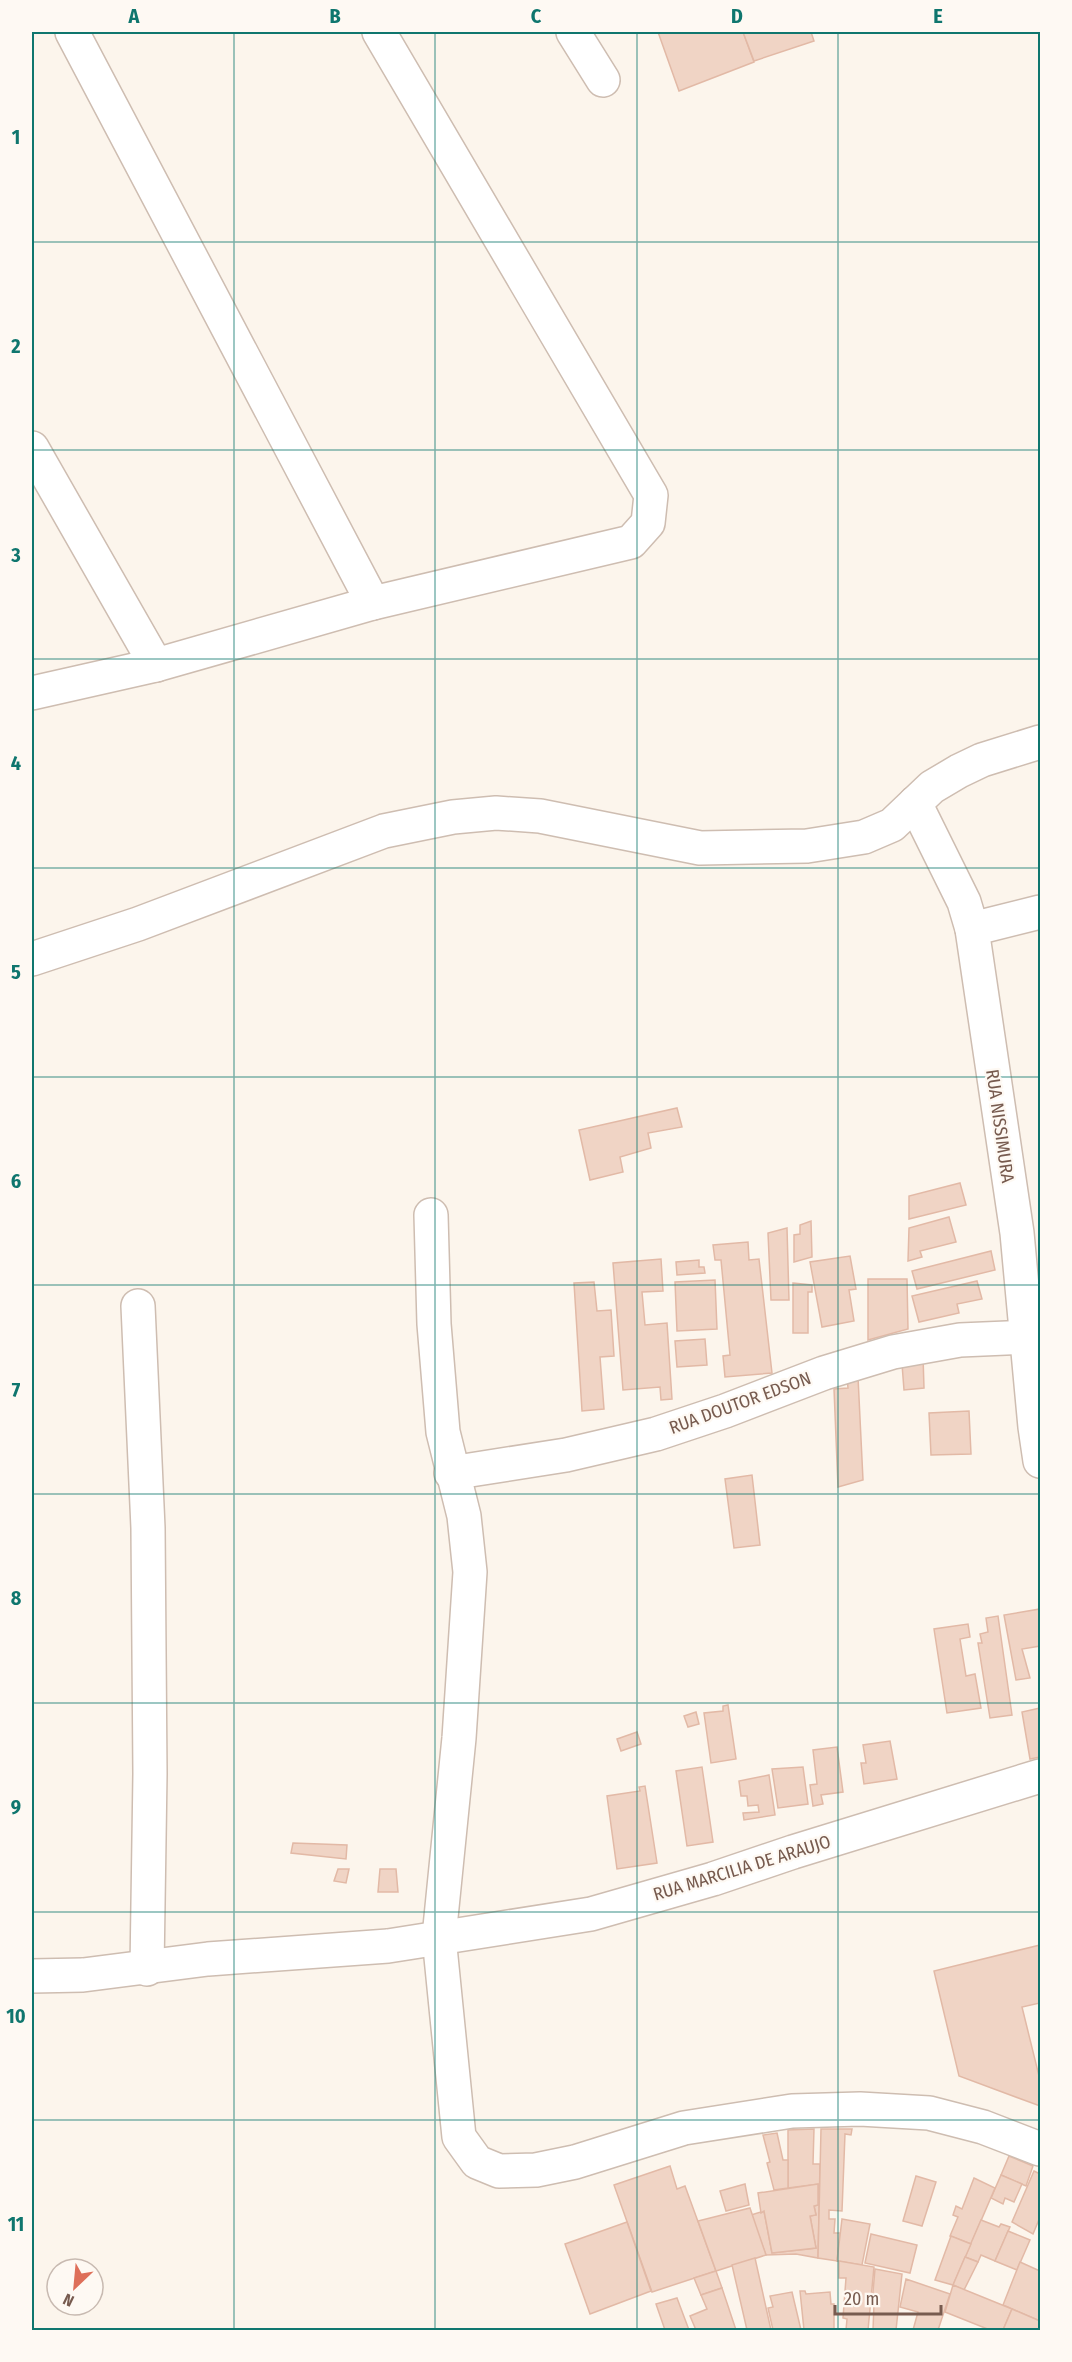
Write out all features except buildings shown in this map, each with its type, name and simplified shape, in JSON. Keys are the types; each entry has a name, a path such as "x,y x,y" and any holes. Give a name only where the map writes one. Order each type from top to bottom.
{"street":[{"path":"72,32 373,603"},
{"path":"32,693 156,665 373,603 631,542 648,523 651,495 379,32"},
{"path":"573,32 603,80"},
{"path":"32,448 156,665"},
{"path":"32,959 138,924 384,831 453,817 495,813 540,816 700,848 807,846 864,837 892,825 932,787 959,771 982,760 1041,742"},
{"name":"RUA NISSIMURA","path":"915,803 964,902 972,929 1017,1233 1035,1427 1041,1461"},
{"path":"972,929 1041,912"},
{"path":"430,1215 441,1408 452,1473 464,1516 470,1572 459,1738 439,1937 459,2138 477,2162 499,2171 546,2168 575,2162 684,2128 792,2111 860,2109 929,2114 983,2127 1041,2149"},
{"path":"138,1306 148,1528 150,1774 147,1969"},
{"name":"RUA DOUTOR EDSON","path":"452,1473 566,1455 656,1434 717,1414 824,1373 893,1352 960,1340 1028,1337"},
{"name":"RUA MARCILIA DE ARAUJO","path":"32,1977 147,1969 208,1959 365,1948 591,1914 713,1879 1041,1776"}]}
